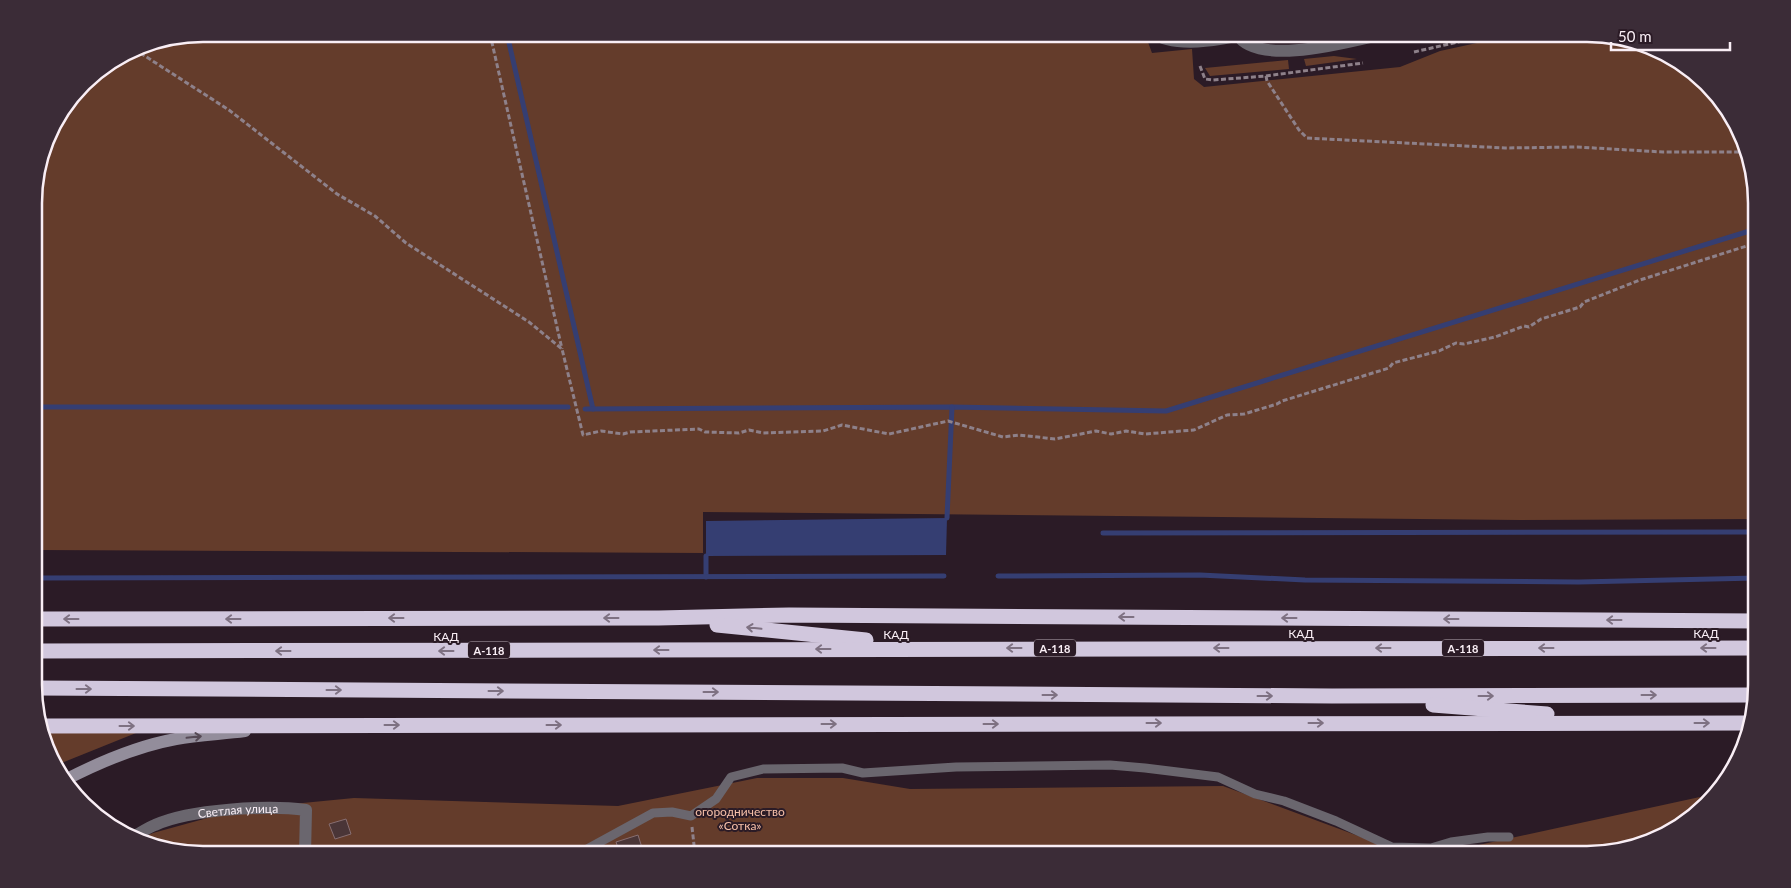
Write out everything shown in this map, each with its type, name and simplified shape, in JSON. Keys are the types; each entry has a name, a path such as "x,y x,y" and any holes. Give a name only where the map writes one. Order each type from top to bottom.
{"highway":[{"path":"42,620 660,618 789,615 1748,621"},
{"path":"660,618 942,648"},
{"name":"КАД","path":"42,651 1748,648"},
{"path":"42,688 1332,696 1748,695"},
{"path":"1332,696 1656,723"},
{"path":"48,726 1744,723"}],"main road":[{"path":"72,777 100,762 130,751 175,739 308,726"}],"street":[{"path":"1249,42 1257,48 1277,52 1335,42"},
{"name":"Светлая улица","path":"141,833 156,824 184,817 220,811 280,807 306,810 305,846"}],"lane":[{"path":"1188,42 1202,42"},
{"path":"593,846 653,813 672,812 691,816 716,799 731,777 763,769 842,768 863,773 956,766 1110,765 1218,777 1255,794 1284,801 1336,821 1388,845"},
{"path":"1441,845 1488,837 1509,837"}],"path":[{"path":"1414,52 1457,42"},
{"path":"492,43 583,436 601,431 623,434 630,432 699,429 705,432 739,433 749,430 764,433 823,431 842,425 888,434 948,421 1003,437 1018,435 1044,439 1096,431 1111,434 1126,431 1145,434 1194,430 1227,415 1244,414 1389,368 1393,362 1439,351 1456,343 1464,344 1487,339 1524,326 1529,327 1541,319 1580,307 1584,302 1622,287 1748,246"},
{"path":"143,55 229,110 337,194 375,216 406,243 529,322 562,350"},
{"path":"1200,66 1205,79 1213,80 1266,76 1363,63"},
{"path":"1266,76 1267,81 1299,130 1307,138 1505,148 1577,147 1663,152 1740,152"},
{"path":"691,816 694,846"}],"green space":[{"path":"1148,42 1152,53 1192,49 1194,79 1204,87 1400,67 1440,51 1481,42 1588,42 1640,51 1659,59 1677,70 1694,82 1709,97 1727,123 1736,142 1747,182 1748,203 1748,519 1519,520 703,512 703,553 42,550 43,193 48,162 55,142 76,105 97,82 132,59 151,51 193,43"},
{"path":"1334,56 1357,59 1306,66 1304,59"},
{"path":"1288,60 1289,69 1210,76 1205,68"},
{"path":"50,731 136,733 63,762"},
{"name":"огородничество «Сотка»","path":"757,778 843,778 910,789 1223,786 1383,845 203,846 182,844 148,835 240,809 354,798 618,806"},
{"path":"1704,796 1694,806 1659,829 1640,837 1619,842 1598,845 1478,845"}],"water":[{"path":"947,518 946,555 706,556 706,521"}],"building":[{"path":"346,819 351,834 335,839 329,824"},
{"path":"638,835 641,846 617,846 616,842"}],"waterway":[{"path":"509,43 593,409"},
{"path":"585,409 952,407 1166,411 1748,231"},
{"path":"43,407 568,407"},
{"path":"947,518 952,407"},
{"path":"1103,533 1748,532"},
{"path":"706,556 706,577"},
{"path":"998,576 1200,575 1305,580 1579,582 1748,578"},
{"path":"42,578 944,576"}]}
